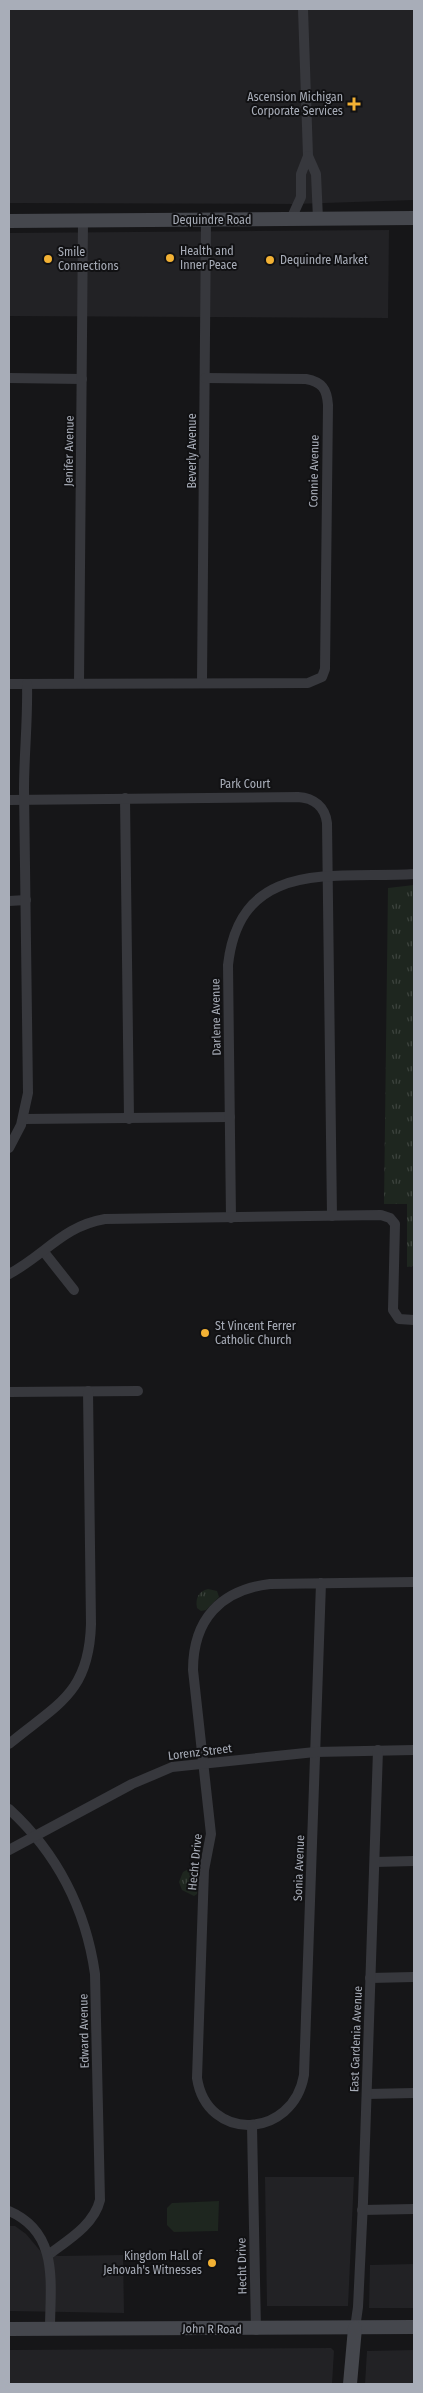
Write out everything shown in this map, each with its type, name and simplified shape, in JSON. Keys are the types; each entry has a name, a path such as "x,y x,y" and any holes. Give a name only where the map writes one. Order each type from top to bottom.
{"main road":[{"name":"Dequindre Road","path":"9,221 414,218"},
{"path":"350,2384 355,2328"},
{"name":"John R Road","path":"9,2329 256,2330 414,2328"}],"street":[{"path":"302,9 308,156 316,174 318,219"},
{"path":"291,219 301,197 301,174 308,156"},
{"name":"Beverly Avenue","path":"202,682 206,220"},
{"name":"Jenifer Avenue","path":"79,683 83,221"},
{"path":"9,378 82,379"},
{"name":"Connie Avenue","path":"202,682 308,683 322,677 325,669 328,404 325,388 315,381 306,379 206,378"},
{"path":"9,684 202,682"},
{"path":"9,1148 24,1119 29,1077 24,757 28,728 27,684"},
{"name":"Park Court","path":"9,800 229,796 306,798 319,804 325,815 327,876"},
{"path":"125,798 129,1119"},
{"path":"332,1216 327,876 414,874"},
{"name":"Darlene Avenue","path":"231,1218 228,965 236,931 247,912 273,888 301,878 327,876"},
{"path":"9,900 26,900"},
{"path":"24,1119 230,1117"},
{"path":"9,1274 44,1252 68,1231 105,1219 381,1215 390,1218 395,1224 392,1306 395,1315 406,1320 414,1320"},
{"path":"44,1252 74,1290"},
{"path":"9,1744 45,1717 67,1697 80,1678 90,1652 88,1391"},
{"path":"9,1392 138,1391"},
{"name":"Hecht Drive","path":"256,2330 252,2126 231,2122 219,2116 202,2096 197,2078 204,1870 211,1834 193,1658 198,1635 205,1620 221,1602 248,1587 270,1584 414,1582"},
{"name":"Sonia Avenue","path":"252,2126 280,2117 294,2103 302,2086 321,1583"},
{"name":"East Gardenia Avenue","path":"355,2328 358,2307 362,2210 378,1750"},
{"name":"Lorenz Street","path":"9,1850 162,1770 204,1763 315,1752 414,1750"},
{"name":"Edward Avenue","path":"9,1809 35,1836 65,1879 82,1915 92,1956 97,1998 100,2200 97,2212 91,2220 48,2255"},
{"path":"375,1862 414,1861"},
{"path":"370,1978 414,1977"},
{"path":"366,2094 414,2093"},
{"path":"362,2210 414,2209"},
{"path":"9,2211 31,2226 40,2235 48,2255 50,2329"}],"shaded area":[{"path":"9,9 414,9 414,200 295,204 9,203"},
{"path":"389,230 388,318 9,316 9,233"},
{"path":"265,2177 354,2177 348,2306 267,2306"},
{"path":"9,2226 15,2226 26,2234 42,2253 59,2256 123,2255 124,2313 9,2311"},
{"path":"414,2264 414,2308 369,2308 370,2265"},
{"path":"331,2348 334,2351 332,2384 9,2384 9,2350"},
{"path":"414,2350 414,2384 365,2384 367,2351"}],"green space":[{"path":"414,885 414,1266 407,1267 407,1204 384,1204 388,888"},
{"path":"208,1589 217,1591 219,1597 206,1610 201,1611 197,1608 197,1598 202,1591"},
{"path":"194,1866 198,1870 197,1894 194,1896 182,1890 179,1882 183,1872"},
{"path":"219,2201 218,2231 174,2232 167,2225 167,2208 172,2203"}],"place":[{"name":"Ascension Michigan Corporate Services","path":"354,104"},
{"name":"Health and Inner Peace","path":"170,258"},
{"name":"Smile Connections","path":"48,259"},
{"name":"Dequindre Market","path":"270,260"},
{"name":"St Vincent Ferrer Catholic Church","path":"205,1333"},
{"name":"Kingdom Hall of Jehovah's Witnesses","path":"212,2263"}]}
